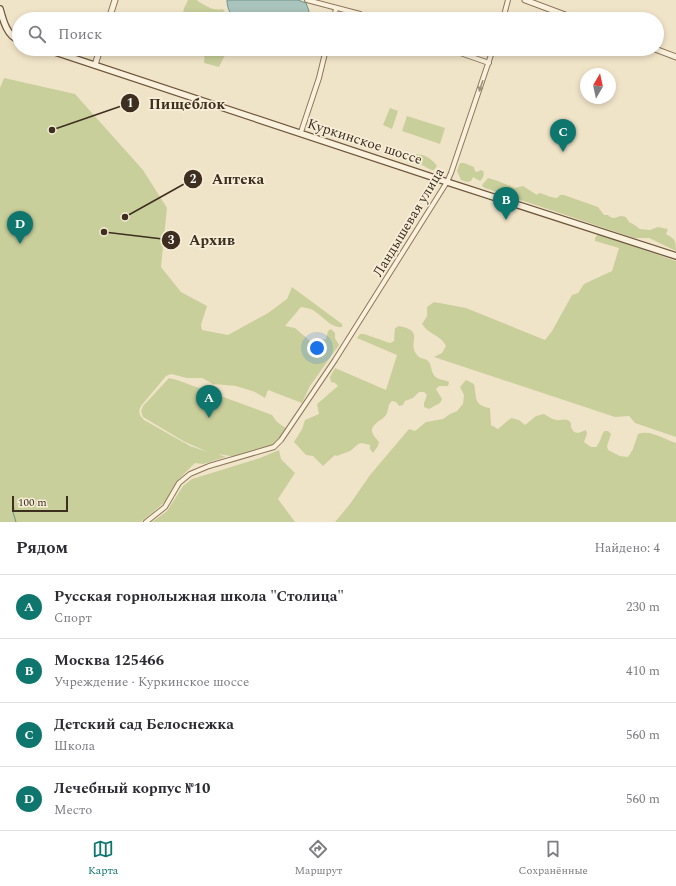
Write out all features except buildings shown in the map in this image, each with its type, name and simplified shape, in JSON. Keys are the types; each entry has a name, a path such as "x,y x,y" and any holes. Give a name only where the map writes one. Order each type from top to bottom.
{"main road":[{"path":"0,9 6,28 12,35"},
{"name":"Куркинское шоссе","path":"67,56 676,256"}],"street":[{"path":"112,12 115,0"},
{"path":"307,0 352,12"},
{"path":"505,12 508,0"},
{"path":"525,0 557,12"},
{"path":"335,12 336,8"},
{"path":"664,52 676,57"},
{"path":"95,65 98,56"},
{"path":"301,132 319,78 324,56"},
{"path":"469,56 489,63"},
{"name":"Ландышевая улица","path":"146,522 165,507 179,483 190,474 203,468 266,450 278,444 352,333 448,182 491,56"}],"green space":[{"path":"188,0 197,0 208,7 213,9 223,9 225,12 183,12"},
{"path":"204,56 224,56 219,67 204,63"},
{"path":"4,78 75,94 143,170 167,208 161,267 181,292 207,306 201,325 202,330 228,335 268,313 287,299 292,287 342,324 342,327 334,326 315,311 301,307 285,326 295,328 317,347 322,340 326,339 328,331 331,329 335,333 335,338 339,345 310,386 302,403 268,390 265,398 255,392 236,386 213,384 202,378 187,378 171,374 166,376 141,406 140,413 141,417 190,446 208,452 185,442 143,417 141,411 143,406 169,378 272,415 277,422 287,429 277,442 272,445 237,457 218,454 226,457 203,464 195,463 179,479 167,500 141,522 0,522 0,88"},
{"path":"390,108 398,111 392,129 383,125"},
{"path":"407,116 445,128 440,144 402,131"},
{"path":"403,152 407,152 410,155 418,154 425,156 432,160 437,166 434,170 432,170 417,163 408,161 404,158"},
{"path":"460,163 474,167 475,171 477,172 481,170 483,171 484,175 482,179 480,181 473,177 471,181 467,182 461,180 457,171"},
{"path":"488,178 515,188 523,186 537,195 539,193 557,198 560,195 564,195 598,207 604,215 608,215 613,218 622,216 626,217 629,222 640,229 650,230 658,227 668,229 666,234 674,240 676,244 676,251 649,238 634,238 485,188 482,185"},
{"path":"599,234 676,261 676,437 635,423 629,416 615,417 434,357 442,353 446,346 441,339 428,331 422,324 427,316 427,307 434,302 466,308 545,340 552,331 572,295 578,293 584,284 612,271 619,248 595,241 595,238"},
{"path":"399,326 412,331 414,334 413,347 415,351 419,357 429,362 435,377 449,382 448,386 439,386 436,389 442,399 440,403 429,409 424,407 427,395 424,392 419,392 413,398 405,401 403,405 399,406 396,402 392,401 389,404 386,415 372,428 373,435 379,442 373,453 370,449 370,445 360,443 350,451 337,456 335,455 323,466 313,456 306,455 294,442 302,429 305,420 319,414 317,404 338,386 331,382 330,377 335,368 386,390 397,355 357,338 360,334 364,334 390,343 394,341 395,328"},
{"path":"466,380 474,384 478,403 490,408 491,425 498,429 511,418 519,420 525,425 536,416 544,414 556,420 568,420 571,423 571,427 574,432 578,433 586,430 587,434 584,442 591,447 596,447 599,444 604,431 608,431 611,434 607,446 608,450 620,456 628,457 633,449 638,434 642,433 657,435 676,443 676,522 335,522 350,504 370,475 409,429 415,431 426,422 443,419 457,411 463,404 464,395 460,387"},
{"path":"279,450 281,459 295,473 278,499 295,522 152,522 167,511 183,486 192,479 260,458"}],"water":[{"path":"227,0 298,0 306,3 309,11 230,12"}],"waterway":[{"path":"14,508 13,512 16,522"}],"place":[{"name":"Пищеблок","path":"52,130"},
{"name":"Детский сад Белоснежка","path":"563,152"},
{"name":"Аптека","path":"125,217"},
{"name":"Москва 125466","path":"506,220"},
{"name":"Архив","path":"104,232"},
{"name":"Лечебный корпус №10","path":"20,244"},
{"name":"Русская горнолыжная школа \"Столица\"","path":"209,418"}]}
